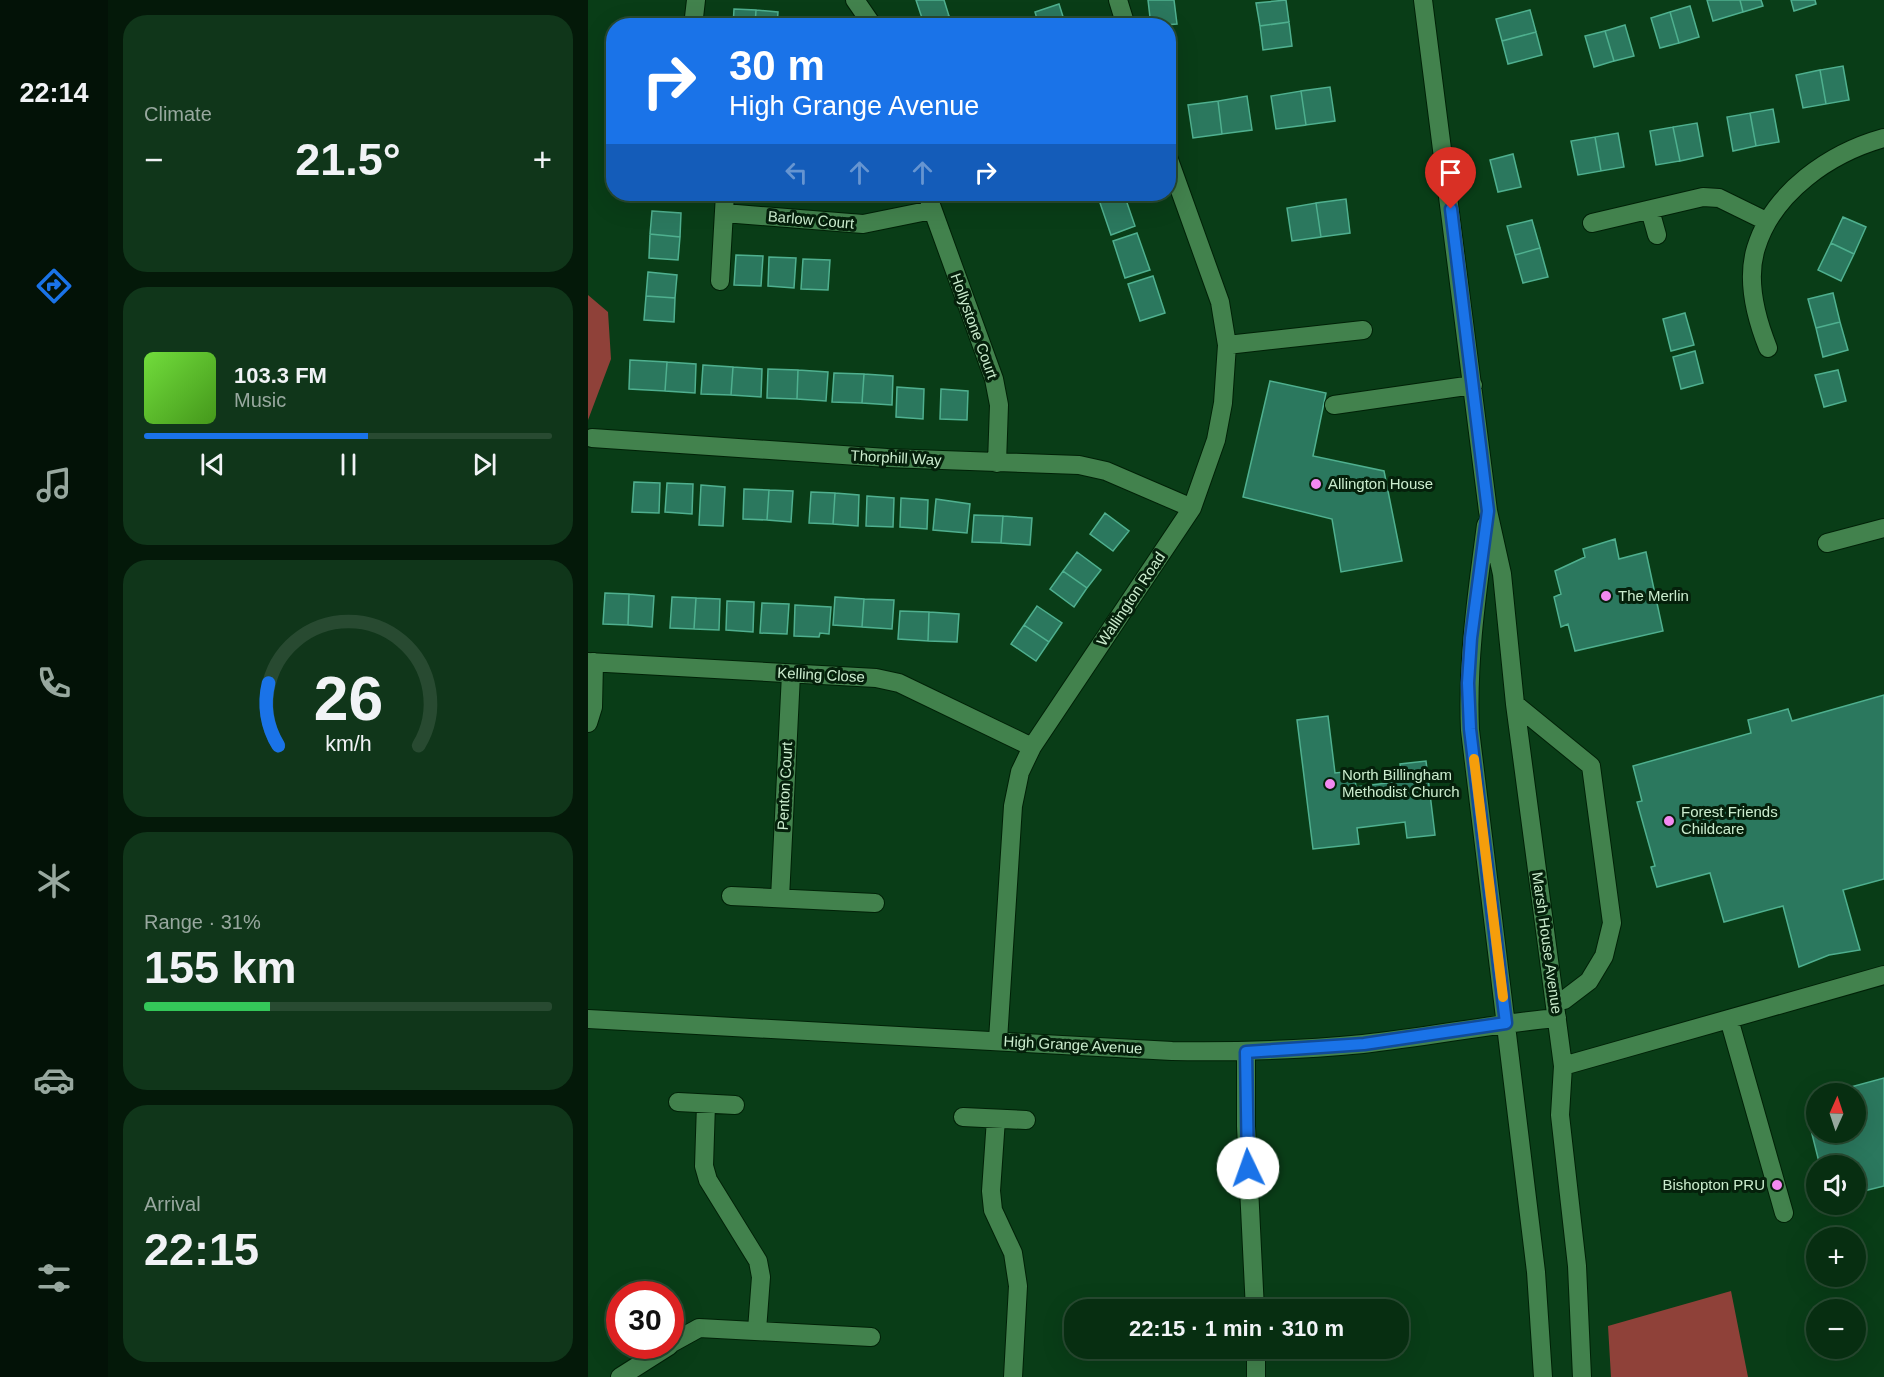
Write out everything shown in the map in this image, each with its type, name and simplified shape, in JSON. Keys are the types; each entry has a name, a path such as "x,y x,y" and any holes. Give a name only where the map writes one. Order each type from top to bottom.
{"street":[{"path":"694,18 696,0"},
{"path":"855,0 867,18"},
{"path":"1118,0 1124,18"},
{"name":"Marsh House Avenue","path":"1423,0 1488,511 1502,574 1513,663 1515,704 1563,1066 1560,1115 1576,1266 1582,1377"},
{"path":"1768,348 1757,318 1753,279 1755,250 1766,221 1789,193 1814,171 1856,146 1884,138"},
{"name":"Wallington Road","path":"998,1040 1013,806 1020,772 1032,747 1192,508 1216,440 1223,403 1227,345 1220,302 1176,179"},
{"path":"1592,223 1702,197 1719,198 1766,221"},
{"path":"720,281 725,201"},
{"name":"Barlow Court","path":"724,213 863,224 929,202"},
{"name":"Hollystone Court","path":"929,202 994,379 999,405 997,463"},
{"path":"1650,210 1656,235"},
{"path":"1227,345 1363,330"},
{"path":"1334,405 1473,385"},
{"name":"Thorphill Way","path":"592,438 997,463 1079,465 1106,471 1192,508"},
{"name":"Marsh House Avenue","path":"1488,511 1471,638 1468,683 1470,729 1536,1272 1543,1377"},
{"path":"1827,543 1853,528 1884,528"},
{"name":"Kelling Close","path":"588,723 593,707 591,662 876,678 899,683 1032,747"},
{"name":"Penton Court","path":"780,898 791,674"},
{"path":"1515,704 1591,766 1612,923 1604,956 1589,981 1564,1000 1556,1010"},
{"path":"731,896 875,903"},
{"path":"1563,1066 1884,975"},
{"name":"High Grange Avenue","path":"588,1019 1172,1051 1246,1052 1364,1044 1506,1023 1556,1010"},
{"path":"1729,1019 1784,1213"},
{"path":"1246,1052 1246,1126 1254,1299"},
{"path":"678,1102 735,1105"},
{"path":"706,1104 704,1166 708,1180 759,1262 761,1277 757,1330"},
{"path":"963,1117 1026,1120"},
{"path":"996,1119 991,1191 993,1210 1013,1253 1018,1286 1013,1377"},
{"path":"684,1337 699,1328 871,1337"},
{"path":"620,1377 648,1359"},
{"path":"1256,1359 1256,1377"}],"shaded area":[{"path":"588,295 608,312 611,359 588,420"},
{"path":"1731,1291 1748,1377 1611,1377 1608,1326"}],"building":[{"path":"916,0 944,0 949,16 922,18"},
{"path":"1148,0 1174,0 1177,24 1176,18 1150,18"},
{"path":"1286,0 1289,22 1260,26 1256,3"},
{"path":"1707,0 1740,0 1743,12 1713,21"},
{"path":"1740,0 1761,0 1763,6 1743,12"},
{"path":"1791,0 1815,0 1816,4 1794,11"},
{"path":"1059,4 1063,18 1037,18 1035,12"},
{"path":"1690,6 1699,37 1679,43 1670,12"},
{"path":"734,9 756,10 756,18 733,18"},
{"path":"756,10 778,12 778,18 756,18"},
{"path":"1530,10 1536,32 1502,41 1496,19"},
{"path":"1670,12 1679,43 1660,48 1651,18"},
{"path":"1289,22 1292,46 1263,50 1260,26"},
{"path":"1625,25 1634,56 1614,61 1605,31"},
{"path":"1605,31 1614,61 1594,67 1585,36"},
{"path":"1536,32 1542,55 1508,64 1502,41"},
{"path":"1843,66 1849,100 1826,104 1820,70"},
{"path":"1820,70 1826,104 1803,108 1796,75"},
{"path":"1330,87 1335,121 1306,125 1301,91"},
{"path":"1301,91 1306,125 1276,129 1271,96"},
{"path":"1247,96 1252,130 1222,134 1218,101"},
{"path":"1218,101 1222,134 1193,138 1188,105"},
{"path":"1773,109 1779,142 1756,146 1750,113"},
{"path":"1750,113 1756,146 1733,151 1727,117"},
{"path":"1697,123 1703,156 1680,161 1673,127"},
{"path":"1673,127 1680,161 1656,165 1650,131"},
{"path":"1618,133 1624,167 1601,171 1595,137"},
{"path":"1595,137 1601,171 1578,175 1571,141"},
{"path":"1513,154 1521,187 1498,192 1490,160"},
{"path":"1346,199 1350,233 1321,237 1316,203"},
{"path":"1099,201 1126,201 1135,226 1111,235"},
{"path":"1316,203 1321,237 1292,241 1287,208"},
{"path":"652,211 681,213 680,237 650,234"},
{"path":"1843,217 1866,227 1854,254 1831,243"},
{"path":"1532,220 1540,248 1515,255 1507,226"},
{"path":"1137,233 1150,270 1125,278 1113,241"},
{"path":"650,234 680,237 678,260 649,258"},
{"path":"1831,243 1854,254 1841,281 1818,270"},
{"path":"1540,248 1548,277 1523,283 1515,255"},
{"path":"736,255 763,256 761,286 734,285"},
{"path":"769,257 796,258 794,288 768,286"},
{"path":"803,259 830,260 828,290 801,289"},
{"path":"648,272 677,275 675,298 646,296"},
{"path":"1153,276 1165,313 1140,321 1128,284"},
{"path":"1833,293 1840,322 1816,328 1808,299"},
{"path":"646,296 675,298 674,322 644,320"},
{"path":"1685,313 1694,345 1671,351 1663,319"},
{"path":"1840,322 1848,350 1823,357 1816,328"},
{"path":"1695,351 1703,383 1681,389 1673,357"},
{"path":"630,360 667,362 665,391 629,389"},
{"path":"667,362 696,364 695,393 665,391"},
{"path":"703,365 733,367 731,395 701,394"},
{"path":"733,367 762,369 761,397 731,395"},
{"path":"768,369 798,370 797,399 767,398"},
{"path":"798,370 828,372 826,401 797,399"},
{"path":"1838,370 1846,401 1824,407 1815,375"},
{"path":"834,373 864,374 862,403 832,402"},
{"path":"864,374 893,376 892,405 862,403"},
{"name":"Allington House","path":"1270,381 1326,393 1313,456 1384,471 1402,561 1341,572 1332,519 1243,497"},
{"path":"897,387 924,389 923,419 896,417"},
{"path":"941,389 968,391 967,420 940,419"},
{"path":"634,482 660,483 659,513 632,512"},
{"path":"667,483 693,484 692,514 665,512"},
{"path":"701,485 725,487 723,526 699,525"},
{"path":"744,489 769,490 767,520 743,519"},
{"path":"769,490 793,491 791,522 767,520"},
{"path":"811,492 835,493 833,524 809,523"},
{"path":"835,493 859,495 858,526 833,524"},
{"path":"867,496 894,498 893,527 866,526"},
{"path":"901,498 928,500 927,529 900,527"},
{"path":"936,499 970,504 967,533 933,530"},
{"path":"1105,513 1129,531 1113,551 1090,534"},
{"path":"974,515 1003,516 1001,543 972,542"},
{"path":"1003,516 1032,518 1030,545 1001,543"},
{"name":"The Merlin","path":"1615,539 1619,559 1646,552 1663,631 1575,651 1568,624 1561,627 1554,597 1561,594 1555,571 1585,557 1583,549"},
{"path":"1077,552 1101,570 1087,588 1063,571"},
{"path":"1063,571 1087,588 1074,607 1050,589"},
{"path":"605,593 629,594 628,625 603,624"},
{"path":"629,594 654,596 652,627 628,625"},
{"path":"672,597 696,598 694,629 670,628"},
{"path":"835,597 864,599 862,627 833,625"},
{"path":"696,598 720,599 719,630 694,629"},
{"path":"864,599 894,600 892,629 862,627"},
{"path":"727,601 754,602 753,632 726,630"},
{"path":"762,603 789,604 787,634 760,633"},
{"path":"795,605 831,607 829,634 820,633 819,637 794,636"},
{"path":"1037,606 1062,623 1049,642 1024,625"},
{"path":"900,611 929,612 928,641 898,639"},
{"path":"929,612 959,614 957,642 928,641"},
{"path":"1024,625 1049,642 1036,661 1011,644"},
{"path":"1884,695 1884,879 1843,890 1860,950 1829,955 1799,967 1783,906 1724,922 1710,873 1657,887 1651,867 1655,866 1637,802 1642,801 1633,766 1751,733 1748,720 1788,709 1792,721"},
{"name":"North Billingham Methodist Church","path":"1328,716 1335,773 1354,771 1356,787 1402,781 1400,764 1426,761 1435,835 1407,838 1405,822 1357,828 1359,844 1313,849 1297,720"},
{"path":"1884,1078 1884,1186 1866,1190 1866,1155 1817,1155 1814,1143 1866,1143 1866,1083"}],"slow traffic":[{"path":"1474,759 1503,997"}],"place":[{"name":"Allington House","path":"1316,484"},
{"name":"The Merlin","path":"1606,596"},
{"name":"North Billingham Methodist Church","path":"1330,784"},
{"name":"Forest Friends Childcare","path":"1669,821"},
{"name":"Bishopton PRU","path":"1777,1185"}],"route":[{"path":"1248,1168 1246,1052 1364,1044 1506,1023 1470,729 1468,683 1471,638 1488,511 1451,209"}]}
